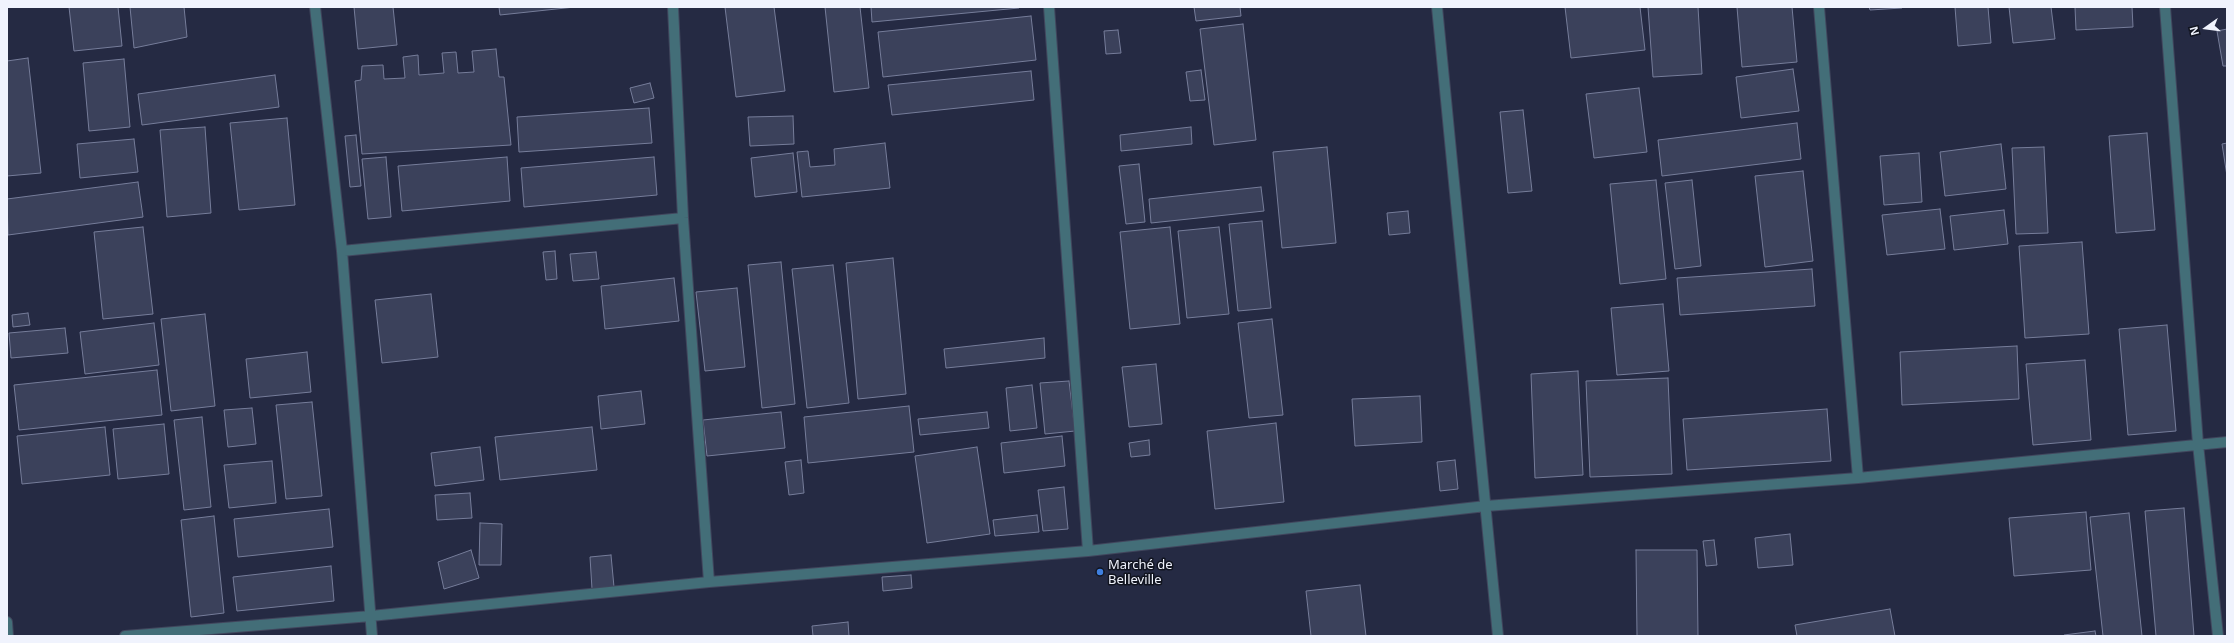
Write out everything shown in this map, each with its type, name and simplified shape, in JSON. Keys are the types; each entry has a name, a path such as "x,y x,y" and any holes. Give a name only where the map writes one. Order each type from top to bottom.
{"street":[{"path":"316,7 342,251 372,636"},
{"path":"673,7 683,218 709,582"},
{"path":"1049,7 1088,551"},
{"path":"1437,7 1498,636"},
{"path":"1819,7 1858,478"},
{"path":"2165,7 2198,444 2218,636"},
{"path":"342,251 683,218"},
{"path":"125,636 371,616 709,582 1088,551 1486,506 1858,478 2227,442"},
{"path":"7,622 8,636"}],"building":[{"path":"69,7 118,7 122,46 74,51"},
{"path":"130,7 184,7 187,37 134,48"},
{"path":"354,7 393,7 397,45 358,49"},
{"path":"499,7 575,7 500,15"},
{"path":"725,7 774,7 785,91 736,97"},
{"path":"825,7 860,7 869,88 834,92"},
{"path":"871,7 1019,7 1019,8 872,22"},
{"path":"1194,7 1240,7 1241,16 1196,21"},
{"path":"1565,7 1640,7 1645,50 1571,58"},
{"path":"1648,7 1698,7 1702,74 1653,77"},
{"path":"1737,7 1792,7 1797,62 1742,67"},
{"path":"1869,7 1902,7 1902,8 1870,10"},
{"path":"1955,7 1988,7 1991,43 1958,46"},
{"path":"2009,7 2051,7 2055,39 2013,43"},
{"path":"2075,7 2132,7 2133,27 2076,30"},
{"path":"1031,16 1036,60 883,77 878,32"},
{"path":"1243,24 1256,140 1214,145 1200,29"},
{"path":"2227,29 2227,66 2223,66 2217,31"},
{"path":"1118,30 1121,53 1106,54 1104,31"},
{"path":"496,49 499,77 504,77 511,145 362,154 355,81 361,80 362,66 383,65 384,79 405,78 403,57 418,55 419,75 444,73 442,53 456,52 458,73 474,72 472,51"},
{"path":"28,58 41,173 7,176 7,61"},
{"path":"124,59 130,127 89,131 83,63"},
{"path":"1793,69 1799,111 1741,118 1736,77"},
{"path":"1201,70 1205,100 1190,101 1186,72"},
{"path":"1031,71 1034,100 892,115 888,85"},
{"path":"275,75 279,107 142,125 138,94"},
{"path":"650,83 654,98 634,103 630,88"},
{"path":"1639,88 1647,152 1594,158 1586,94"},
{"path":"649,108 652,143 519,152 517,117"},
{"path":"1523,110 1532,191 1508,193 1500,112"},
{"path":"793,116 794,144 750,146 748,117"},
{"path":"287,118 295,205 239,210 230,123"},
{"path":"1797,123 1801,159 1662,176 1658,140"},
{"path":"205,127 211,213 167,217 160,130"},
{"path":"1191,127 1192,144 1121,151 1120,135"},
{"path":"2147,133 2155,230 2116,233 2109,136"},
{"path":"356,135 361,186 350,187 345,136"},
{"path":"134,139 138,172 80,178 77,144"},
{"path":"885,143 890,188 802,197 797,152 808,151 810,167 835,165 834,149"},
{"path":"2227,143 2227,176 2222,144"},
{"path":"2001,144 2006,189 1945,196 1940,152"},
{"path":"1327,147 1336,243 1282,248 1273,152"},
{"path":"2044,147 2048,233 2016,234 2012,148"},
{"path":"793,153 797,192 755,197 751,158"},
{"path":"1919,153 1922,202 1884,205 1880,156"},
{"path":"386,157 391,217 368,219 362,159"},
{"path":"507,157 510,201 402,211 398,166"},
{"path":"654,157 657,195 524,207 521,168"},
{"path":"1139,164 1145,222 1126,224 1119,166"},
{"path":"1803,171 1813,261 1765,267 1755,176"},
{"path":"1656,180 1666,279 1620,284 1610,184"},
{"path":"1692,180 1701,266 1675,269 1665,183"},
{"path":"138,182 143,217 8,235 7,199"},
{"path":"1261,187 1264,211 1151,223 1149,199"},
{"path":"1940,209 1945,249 1887,255 1882,215"},
{"path":"2004,210 2008,244 1954,250 1950,216"},
{"path":"1408,211 1410,233 1389,235 1387,213"},
{"path":"1262,221 1271,308 1238,311 1229,224"},
{"path":"143,227 153,314 103,319 94,232"},
{"path":"1170,227 1180,324 1130,329 1120,232"},
{"path":"1219,227 1229,314 1187,318 1178,231"},
{"path":"2082,242 2089,334 2025,338 2019,246"},
{"path":"555,251 557,279 546,280 543,252"},
{"path":"596,252 599,279 573,281 570,254"},
{"path":"893,258 906,394 858,399 846,263"},
{"path":"781,262 795,404 762,408 748,265"},
{"path":"833,265 849,403 807,408 792,269"},
{"path":"1812,269 1815,306 1680,315 1677,278"},
{"path":"674,278 679,321 605,329 601,286"},
{"path":"737,288 745,367 705,371 696,292"},
{"path":"431,294 438,357 382,363 375,300"},
{"path":"1663,304 1669,371 1617,375 1611,308"},
{"path":"28,313 30,325 13,327 12,315"},
{"path":"205,314 215,406 171,411 161,319"},
{"path":"1272,319 1283,415 1249,418 1238,323"},
{"path":"154,323 159,365 85,374 80,332"},
{"path":"2167,325 2176,431 2128,435 2119,329"},
{"path":"65,328 68,353 11,358 9,333"},
{"path":"1044,338 1045,358 946,368 944,349"},
{"path":"2017,346 2019,399 1902,405 1900,352"},
{"path":"307,352 311,392 250,398 246,359"},
{"path":"2085,360 2091,440 2033,445 2026,364"},
{"path":"1156,364 1162,424 1129,427 1122,367"},
{"path":"157,370 162,415 19,430 14,385"},
{"path":"1578,371 1583,475 1535,478 1531,374"},
{"path":"1668,378 1672,474 1590,477 1586,381"},
{"path":"1069,381 1075,431 1045,434 1040,383"},
{"path":"1032,385 1037,428 1010,431 1006,388"},
{"path":"641,391 645,424 601,429 598,396"},
{"path":"1420,396 1422,442 1355,446 1352,399"},
{"path":"312,402 322,496 286,499 276,405"},
{"path":"909,406 914,452 808,463 804,417"},
{"path":"252,408 256,444 228,447 224,410"},
{"path":"1827,409 1831,461 1687,470 1683,419"},
{"path":"781,412 785,448 707,456 703,420"},
{"path":"987,412 989,428 920,435 918,419"},
{"path":"202,417 211,507 184,510 174,420"},
{"path":"1276,423 1284,502 1215,509 1207,431"},
{"path":"164,424 169,474 118,479 113,429"},
{"path":"105,427 110,475 22,484 17,436"},
{"path":"592,427 597,470 500,480 495,437"},
{"path":"1062,436 1065,466 1004,473 1001,443"},
{"path":"1149,440 1150,455 1131,457 1129,443"},
{"path":"480,447 484,480 435,486 431,453"},
{"path":"977,447 990,534 927,543 915,456"},
{"path":"801,460 804,493 789,495 785,462"},
{"path":"1455,460 1458,489 1440,491 1437,462"},
{"path":"272,461 276,503 229,508 224,465"},
{"path":"1064,487 1068,529 1043,531 1038,490"},
{"path":"470,493 472,518 437,520 435,495"},
{"path":"2184,508 2194,636 2156,636 2145,511"},
{"path":"329,509 333,547 238,557 234,519"},
{"path":"2086,512 2091,570 2014,576 2009,518"},
{"path":"2129,513 2142,636 2103,636 2090,517"},
{"path":"1037,515 1039,532 995,536 993,520"},
{"path":"214,516 224,613 191,617 181,520"},
{"path":"480,523 502,524 501,565 479,565"},
{"path":"1790,534 1793,565 1758,568 1755,538"},
{"path":"1714,540 1717,565 1706,566 1703,541"},
{"path":"471,550 479,578 444,589 438,562"},
{"path":"1636,550 1697,550 1698,636 1637,636"},
{"path":"611,555 614,587 592,589 590,557"},
{"path":"331,566 334,601 237,611 233,577"},
{"path":"911,575 912,588 883,591 882,577"},
{"path":"1360,585 1366,636 1311,636 1306,591"},
{"path":"1890,609 1895,636 1797,636 1795,625"},
{"path":"848,622 849,636 813,636 812,626"},
{"path":"2095,631 2096,636 2064,636 2064,635"}],"place":[{"name":"Marché de Belleville","path":"1100,572"}]}
